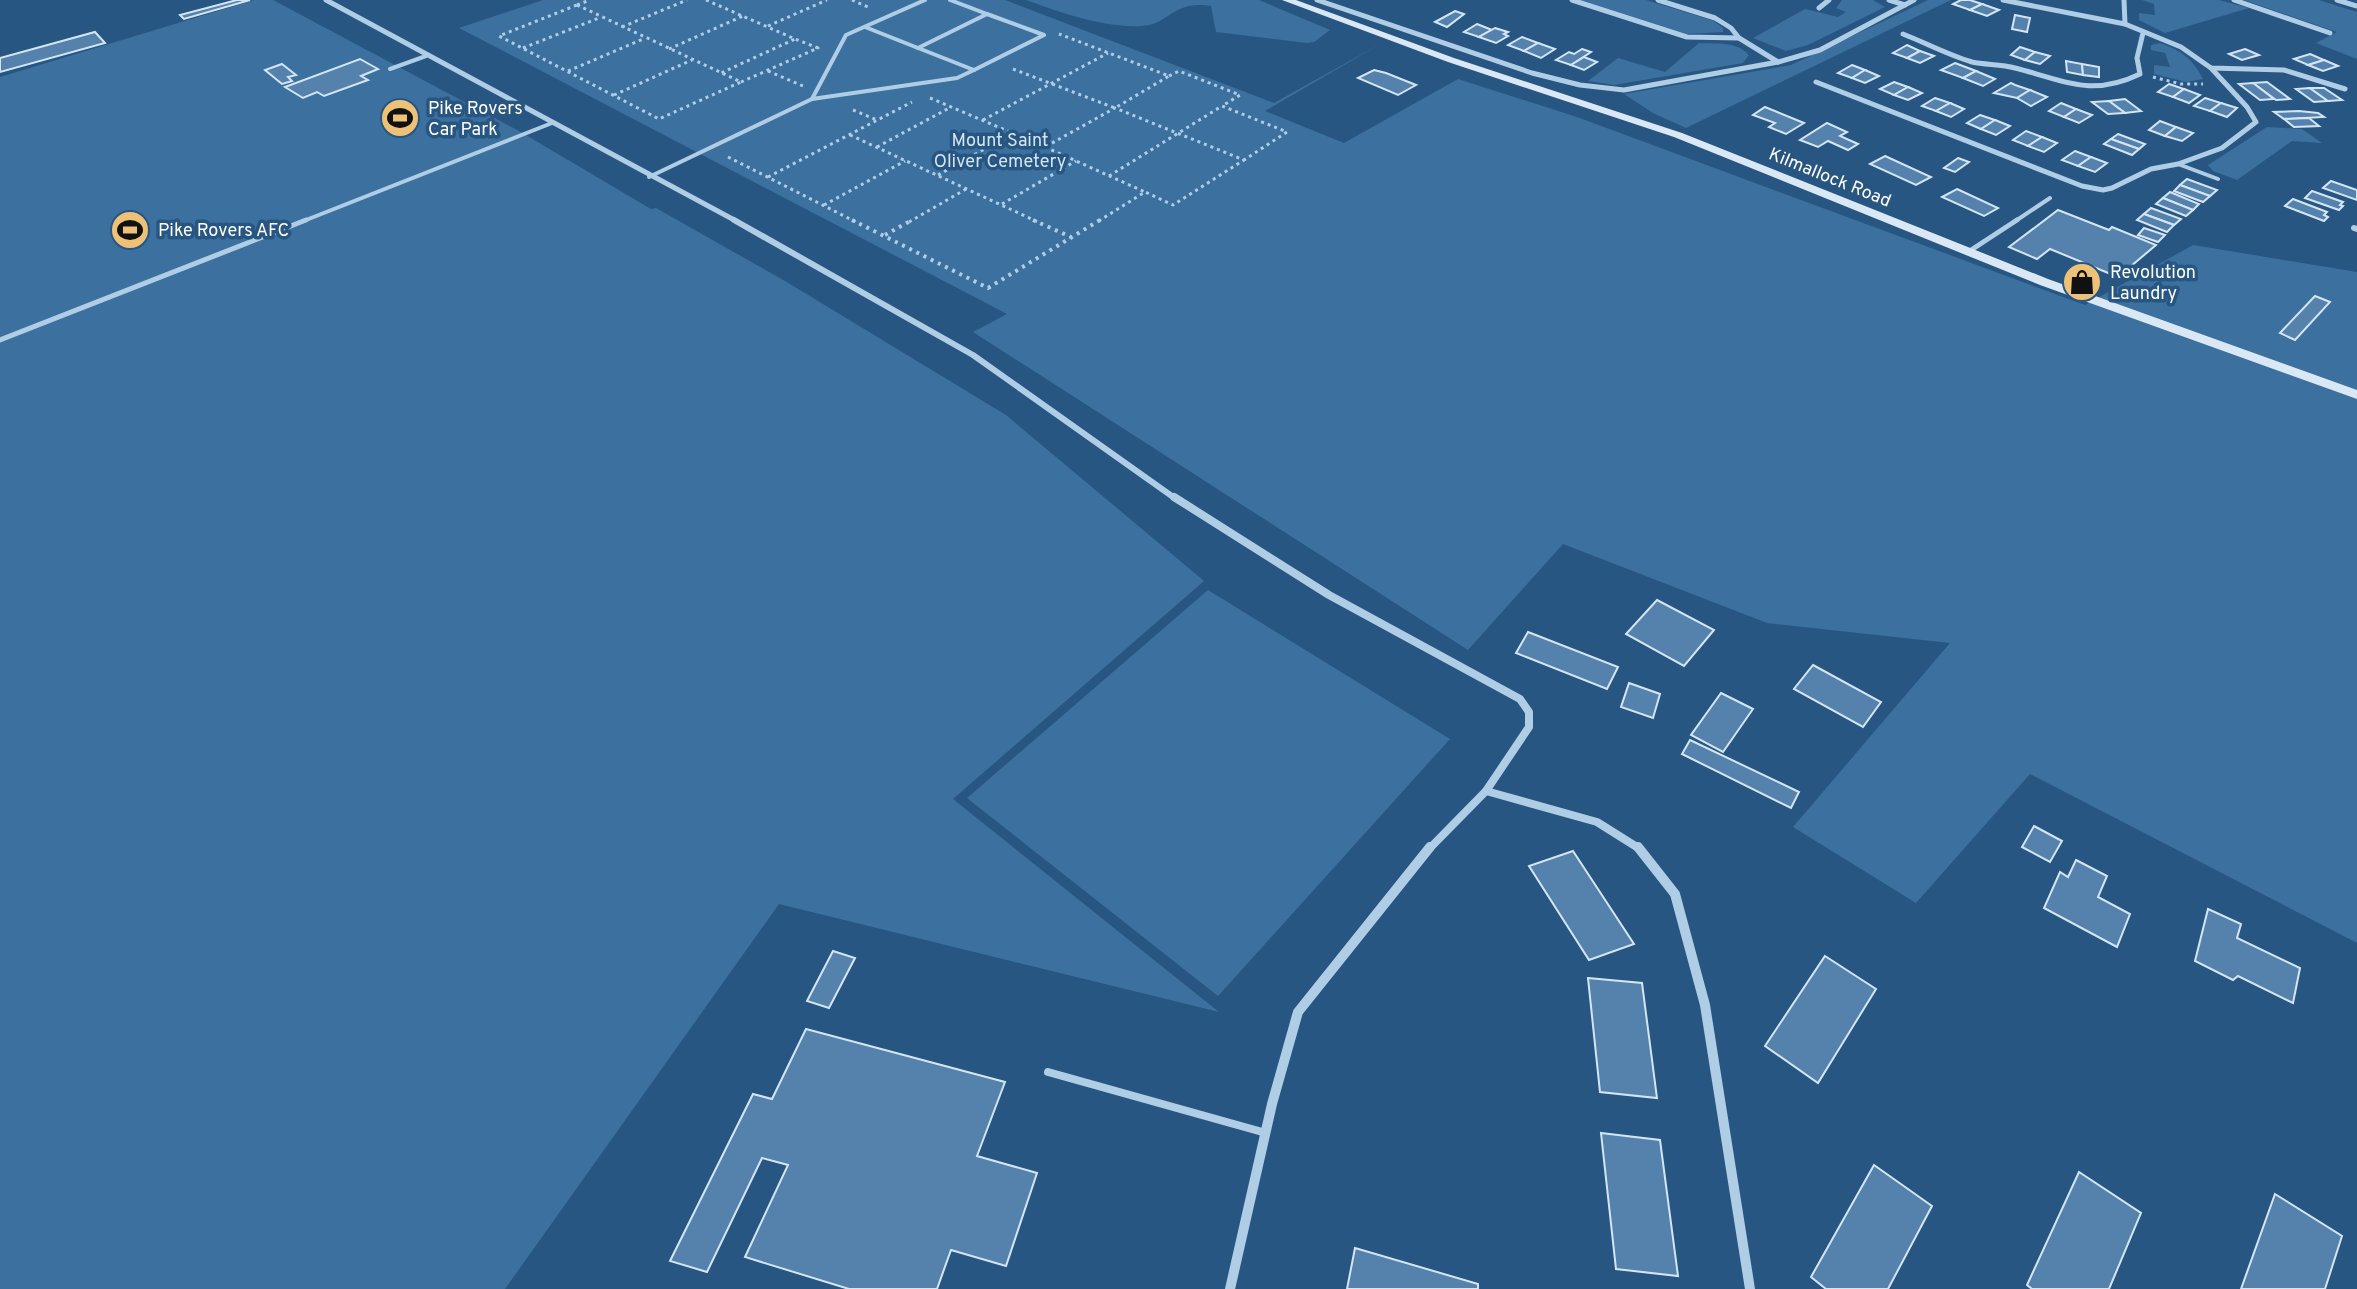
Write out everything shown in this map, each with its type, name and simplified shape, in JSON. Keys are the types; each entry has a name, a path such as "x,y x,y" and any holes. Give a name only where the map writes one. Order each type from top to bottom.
{"main road":[{"name":"Kilmallock Road","path":"1287,0 1451,60 1678,135 1968,252 2357,395"}],"street":[{"path":"326,0 649,177 775,242 939,335 1010,380 1214,525 1334,601 1520,699 1529,712 1529,727 1486,791 1442,833 1298,1012 1230,1289"},
{"path":"1317,0 1498,62 1564,81 1612,90 1778,62 1820,50 1914,0"},
{"path":"1572,0 1687,37 1739,38"},
{"path":"1658,0 1715,18 1731,28 1739,38 1778,62"},
{"path":"1819,8 1829,0"},
{"path":"1889,0 1905,5"},
{"path":"1816,82 2082,186 2103,190 2151,169 2178,164 2222,148 2256,122 2252,111 2186,47 2125,24 2003,0"},
{"path":"2124,0 2125,24"},
{"path":"2234,0 2330,33"},
{"path":"2337,0 2357,6"},
{"path":"1322,13 1334,6"},
{"path":"1903,34 1976,63 2019,69 2066,86 2105,86 2129,81 2140,74 2137,58 2143,33"},
{"path":"2211,68 2284,70 2345,89"},
{"path":"1486,791 1597,822 1638,847 1675,894 1705,1005 1750,1289"}],"lane":[{"path":"812,99 846,35 925,0"},
{"path":"950,0 1044,35"},
{"path":"918,48 987,14"},
{"path":"865,27 974,70"},
{"path":"649,177 812,99 957,78 1044,35"},
{"path":"390,69 426,56"},
{"path":"0,340 552,123"},
{"path":"2178,164 2218,179"},
{"path":"1968,252 2050,198"},
{"path":"1048,1072 1266,1133"}],"path":[{"path":"590,0 499,36 659,119 818,48 706,0"},
{"path":"621,27 687,0"},
{"path":"717,5 729,0"},
{"path":"767,26 827,0"},
{"path":"576,5 741,82"},
{"path":"668,49 743,16"},
{"path":"522,48 599,18"},
{"path":"1044,35 1051,31 1169,76"},
{"path":"567,72 645,38"},
{"path":"721,73 795,39"},
{"path":"983,121 1108,53"},
{"path":"613,95 692,60"},
{"path":"993,61 1244,160"},
{"path":"767,71 816,91"},
{"path":"1045,147 1179,71 1240,95 1109,176"},
{"path":"2140,74 2181,84 2220,83"},
{"path":"957,78 924,96 1173,205 1287,132 1222,106"},
{"path":"767,177 913,102"},
{"path":"876,147 951,107"},
{"path":"937,175 1013,133"},
{"path":"850,135 1072,237"},
{"path":"710,147 988,288 1145,192"},
{"path":"823,205 905,161"},
{"path":"1001,205 1076,161"},
{"path":"884,236 966,189"}],"green space":[{"path":"254,0 273,0 519,131 651,209 656,208 785,281 1006,415 1204,581 953,799 1219,1012 779,904 505,1289 0,1289 0,77"},
{"name":"Mount Saint Oliver Cemetery","path":"543,0 1005,0 1274,103 1382,43 1265,111 1344,143 1458,79 1577,117 2085,305 2193,245 2357,272 2357,943 2030,774 1916,903 1793,827 1950,643 1767,623 1563,544 1468,650 973,332 1007,314 459,28"},
{"path":"1026,0 1259,0 1330,30 1314,42 1307,43 1216,32 1211,6 1198,5 1179,9 1151,25 1113,25"},
{"path":"1580,0 1646,0 1714,21 1723,28 1723,32 1687,34"},
{"path":"1842,0 1873,0 1885,7 1808,45 1786,51 1753,38 1805,9 1838,17 1846,12 1836,8"},
{"path":"1928,0 1951,0 1686,128 1653,113 1624,94 1791,65"},
{"path":"2142,0 2219,0 2249,8 2165,33 2139,20 2139,13 2155,15 2154,4"},
{"path":"2244,0 2319,0 2357,12 2357,59 2316,43 2337,32"},
{"path":"1699,43 1732,45 1749,55 1743,63 1614,85 1588,81 1618,58 1665,72"},
{"path":"2160,43 2186,56 2203,79 2186,82 2154,74 2154,65 2170,67 2165,53 2151,50 2151,45"},
{"path":"2267,127 2302,129 2322,143 2292,141 2237,180 2213,171 2208,165"},
{"path":"1208,590 1450,739 1218,996 967,798"}],"building":[{"path":"237,0 250,0 184,19 180,15"},
{"path":"1961,0 1982,4 1970,10 1953,4"},
{"path":"1982,4 1999,10 1987,16 1970,10"},
{"path":"1455,11 1464,14 1447,27 1435,22"},
{"path":"2015,15 2030,18 2027,32 2012,29"},
{"path":"1477,24 1492,30 1479,37 1464,32"},
{"path":"1495,28 1508,32 1504,34 1508,36 1496,43 1479,37"},
{"path":"95,32 105,43 0,72 0,58"},
{"path":"1522,37 1538,43 1524,51 1508,45"},
{"path":"1538,43 1555,49 1541,58 1524,51"},
{"path":"1907,45 1920,51 1907,58 1893,53"},
{"path":"2020,47 2035,52 2025,60 2011,55"},
{"path":"1582,49 1591,52 1571,65 1556,60 1569,52 1574,54"},
{"path":"2245,49 2259,55 2242,60 2229,54"},
{"path":"1920,51 1934,56 1920,63 1907,58"},
{"path":"2035,52 2050,56 2040,64 2025,60"},
{"path":"2310,54 2324,60 2308,65 2294,59"},
{"path":"1584,57 1597,62 1584,70 1571,65"},
{"path":"360,59 378,69 361,76 368,80 324,96 317,92 303,98 285,87"},
{"path":"2324,60 2338,66 2323,71 2308,65"},
{"path":"2066,61 2082,64 2083,75 2067,72"},
{"path":"1955,63 1976,71 1963,78 1941,70"},
{"path":"282,64 296,75 288,77 292,81 282,84 265,70"},
{"path":"2082,64 2099,67 2099,77 2083,75"},
{"path":"1852,65 1865,70 1852,78 1838,73"},
{"path":"1374,70 1416,85 1398,95 1358,78"},
{"path":"1865,70 1879,76 1865,83 1852,78"},
{"path":"1976,71 1995,79 1983,86 1963,78"},
{"path":"1894,82 1908,87 1894,95 1880,89"},
{"path":"2267,82 2290,99 2276,100 2253,83"},
{"path":"2011,83 2030,90 2017,98 1994,93"},
{"path":"2253,83 2274,99 2260,100 2239,84"},
{"path":"2169,84 2184,89 2173,97 2158,92"},
{"path":"1908,87 1922,93 1908,100 1894,95"},
{"path":"2310,88 2328,101 2314,102 2296,89"},
{"path":"2310,88 2324,88 2342,100 2328,101"},
{"path":"2184,89 2200,95 2189,103 2173,97"},
{"path":"2030,90 2047,97 2031,106 2017,98"},
{"path":"1935,98 1950,103 1936,111 1922,106"},
{"path":"2205,98 2221,103 2210,111 2194,106"},
{"path":"2125,99 2141,111 2125,113 2109,101"},
{"path":"2109,101 2125,113 2108,114 2092,102"},
{"path":"1950,103 1964,109 1951,117 1936,111"},
{"path":"2061,103 2076,109 2064,117 2049,111"},
{"path":"2221,103 2237,108 2227,117 2210,111"},
{"path":"1765,107 1804,123 1786,134 1769,127 1775,123 1753,115"},
{"path":"2076,109 2092,115 2079,123 2064,117"},
{"path":"2274,112 2318,113 2324,117 2284,119"},
{"path":"1980,115 1995,120 1981,129 1967,123"},
{"path":"2309,118 2319,126 2294,127 2284,119"},
{"path":"1995,120 2010,126 1996,135 1981,129"},
{"path":"2160,121 2176,127 2165,136 2149,130"},
{"path":"1827,123 1847,132 1840,136 1858,144 1848,150 1828,141 1818,147 1800,140"},
{"path":"2176,127 2193,133 2182,141 2165,136"},
{"path":"2026,131 2042,137 2028,146 2013,140"},
{"path":"2118,134 2145,144 2139,149 2111,139"},
{"path":"2042,137 2057,143 2044,152 2028,146"},
{"path":"2111,139 2139,149 2132,155 2104,144"},
{"path":"2075,151 2091,157 2078,166 2062,160"},
{"path":"1885,156 1931,177 1916,185 1870,164"},
{"path":"2091,157 2107,163 2095,172 2078,166"},
{"path":"1958,158 1969,162 1955,172 1944,168"},
{"path":"2187,179 2217,190 2210,196 2180,185"},
{"path":"2331,181 2357,190 2357,200 2323,188"},
{"path":"2180,185 2210,196 2203,202 2174,191"},
{"path":"1957,189 1998,208 1984,216 1942,197"},
{"path":"2312,191 2343,202 2340,205 2343,206 2339,210 2305,198"},
{"path":"2170,192 2199,204 2193,210 2163,198"},
{"path":"2163,198 2193,210 2186,216 2156,204"},
{"path":"2293,199 2327,212 2324,215 2328,217 2324,221 2285,206"},
{"path":"2151,208 2181,219 2174,225 2144,214"},
{"path":"2058,210 2156,245 2118,277 2050,249 2037,259 2009,247"},
{"path":"2144,214 2174,225 2167,232 2137,220"},
{"path":"2144,228 2165,235 2158,242 2138,235"},
{"path":"2315,296 2330,302 2295,340 2280,333"},
{"path":"1657,600 1714,630 1684,666 1626,634"},
{"path":"1528,632 1618,667 1607,689 1516,653"},
{"path":"1813,665 1881,702 1863,727 1794,689"},
{"path":"1629,683 1660,694 1653,718 1621,707"},
{"path":"1721,693 1753,709 1723,752 1691,735"},
{"path":"1690,740 1799,792 1791,808 1682,754"},
{"path":"2034,826 2062,841 2050,862 2022,847"},
{"path":"1573,851 1634,944 1589,960 1529,866"},
{"path":"2076,860 2107,876 2098,897 2130,914 2117,947 2044,908 2060,872 2068,877"},
{"path":"2208,909 2241,924 2237,938 2300,968 2293,1003 2238,976 2233,980 2195,961"},
{"path":"833,951 855,958 829,1008 807,1001"},
{"path":"1825,956 1876,989 1818,1083 1765,1046"},
{"path":"1588,978 1642,983 1657,1098 1600,1092"},
{"path":"806,1029 1005,1082 977,1156 1037,1173 1006,1266 951,1250 937,1289 849,1289 745,1257 788,1165 762,1158 707,1272 670,1261 753,1094 772,1099"},
{"path":"1601,1133 1660,1140 1678,1276 1616,1269"},
{"path":"1874,1165 1932,1206 1888,1289 1826,1289 1811,1277"},
{"path":"2079,1172 2141,1213 2109,1289 2032,1289 2027,1285"},
{"path":"2275,1194 2342,1236 2325,1289 2241,1289"},
{"path":"1355,1248 1478,1284 1478,1289 1347,1289"}],"place":[{"name":"Pike Rovers Car Park","path":"400,118"},
{"name":"Pike Rovers AFC","path":"130,230"},
{"name":"Revolution Laundry","path":"2082,282"}]}
